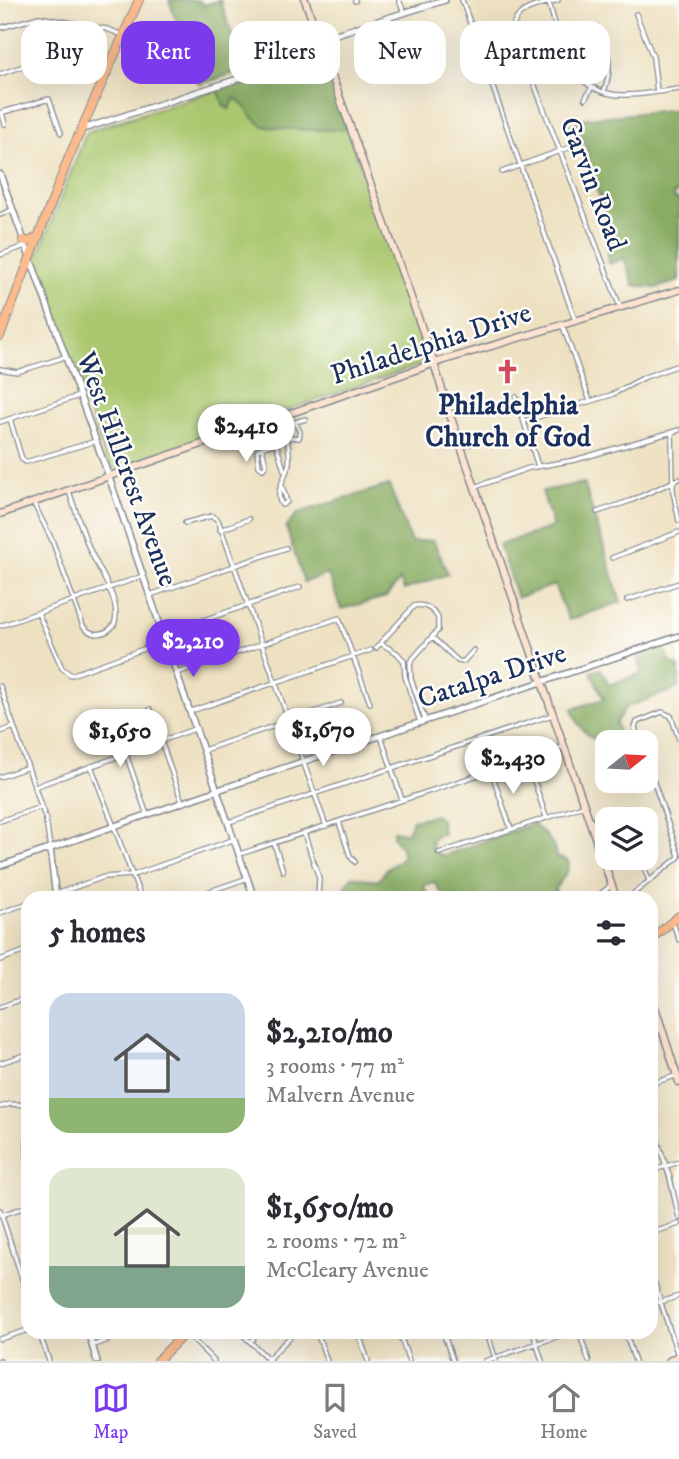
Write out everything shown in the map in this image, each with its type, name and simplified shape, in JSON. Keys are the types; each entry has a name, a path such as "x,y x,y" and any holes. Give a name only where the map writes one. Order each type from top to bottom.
{"main road":[{"path":"129,21 139,0"},
{"path":"305,0 313,21"},
{"path":"0,335 36,238 121,39"},
{"path":"335,84 614,891"},
{"path":"24,243 36,238"},
{"path":"23,274 34,271"},
{"name":"Philadelphia Drive","path":"0,514 433,364 679,290"},
{"path":"658,933 676,919"},
{"path":"658,1016 678,1078"},
{"path":"157,1361 178,1339"},
{"path":"669,1361 678,1358"}],"street":[{"path":"399,0 404,13"},
{"path":"340,34 445,0"},
{"path":"462,0 469,21"},
{"path":"558,0 548,2 568,62 580,78 592,87 621,95 679,89"},
{"name":"Garvin Road","path":"548,2 519,14 513,24 559,152 620,307"},
{"path":"636,14 652,52 657,92"},
{"path":"0,28 38,17 121,34"},
{"path":"0,74 21,67"},
{"path":"82,127 86,128 229,81"},
{"path":"492,84 575,320"},
{"path":"604,92 606,84"},
{"path":"585,99 592,87"},
{"path":"5,124 1,113 49,99 61,133"},
{"path":"502,172 582,143"},
{"name":"West Hillcrest Avenue","path":"0,174 197,728 252,891"},
{"path":"0,215 12,210"},
{"path":"0,255 24,243"},
{"path":"562,324 590,401"},
{"path":"0,369 17,372 65,357"},
{"path":"524,421 614,394 645,377 679,365"},
{"path":"0,422 79,396"},
{"path":"516,397 538,466"},
{"path":"448,409 479,398"},
{"path":"282,415 289,463 284,472 282,486"},
{"path":"10,419 22,459 26,462 96,441"},
{"path":"269,419 284,472"},
{"path":"262,448 266,465 263,469 259,466 256,452 262,448 287,439 299,438 296,422 306,419"},
{"path":"475,486 538,466 575,460 679,430"},
{"path":"672,432 672,482 679,521"},
{"path":"461,447 493,437"},
{"path":"597,512 630,501 679,479"},
{"path":"32,502 48,531 85,630 103,634 113,627 117,618 109,589 90,549 68,489"},
{"path":"185,523 212,516 218,520 326,826"},
{"path":"220,530 249,519"},
{"path":"612,558 679,532"},
{"path":"150,595 286,548"},
{"path":"0,626 143,576"},
{"path":"627,600 679,583"},
{"path":"38,613 66,673 74,675 247,605 300,587"},
{"path":"191,711 376,647 413,607 428,607 438,618 440,626 407,662"},
{"path":"177,673 340,618 370,703"},
{"name":"Catalpa Drive","path":"0,866 218,789 679,636"},
{"path":"432,637 458,661 463,662 474,650"},
{"path":"376,647 397,653 407,662 423,721"},
{"path":"0,687 47,825 55,891"},
{"path":"204,750 341,703"},
{"path":"150,709 182,802"},
{"path":"636,730 635,726 640,719 666,712 671,717 679,739"},
{"path":"229,822 553,715"},
{"path":"0,732 14,727"},
{"path":"34,787 197,728"},
{"path":"381,735 402,800"},
{"path":"240,855 564,746"},
{"path":"126,754 147,815"},
{"path":"527,759 547,817"},
{"path":"91,766 139,891"},
{"path":"0,777 28,767"},
{"path":"491,770 511,829"},
{"path":"637,891 679,857 657,793"},
{"path":"439,853 585,806"},
{"path":"0,821 41,807"},
{"path":"338,821 350,856 355,862"},
{"path":"304,833 319,878 318,891"},
{"path":"69,891 104,877 133,875 235,839"},
{"path":"274,843 283,871"},
{"path":"645,870 649,881"},
{"path":"210,891 248,878"},
{"path":"604,891 612,885"},
{"path":"0,913 21,906"},
{"path":"676,919 679,940"},
{"path":"0,960 21,952"},
{"path":"0,1007 21,1000"},
{"path":"658,1029 662,1028"},
{"path":"0,1063 21,1056"},
{"path":"658,1082 678,1078"},
{"path":"0,1107 21,1105"},
{"path":"658,1142 679,1218"},
{"path":"658,1169 679,1162"},
{"path":"21,1208 1,1214 21,1275"},
{"path":"658,1231 679,1224"},
{"path":"658,1293 678,1358"},
{"path":"658,1303 679,1296"},
{"path":"0,1339 21,1332"},
{"path":"41,1339 49,1361"},
{"path":"90,1339 97,1361"},
{"path":"92,1346 110,1339"},
{"path":"192,1339 214,1361"},
{"path":"248,1339 268,1360 288,1339"},
{"path":"319,1339 327,1361"},
{"path":"360,1339 368,1361"},
{"path":"401,1339 409,1361"},
{"path":"445,1339 453,1361"},
{"path":"489,1339 496,1359"},
{"path":"536,1339 542,1361"},
{"path":"485,1361 549,1339"},
{"path":"581,1339 589,1361"},
{"path":"627,1339 635,1361"}],"green space":[{"path":"169,0 198,0 204,5 220,0 229,26 229,75 215,80 215,21 176,21"},
{"path":"232,84 332,84 348,128 304,130 268,127 258,122 235,98 229,109 224,106 218,89"},
{"path":"233,84 332,84 428,358 426,363 112,469 109,468 36,261 89,131"},
{"path":"679,109 679,192 673,194 675,199 679,199 679,281 656,288 634,285 624,258 609,264 605,210 587,166 588,154 582,135 567,127 579,119"},
{"path":"584,483 621,602 569,620 554,585 517,598 499,545 553,527 542,491"},
{"path":"389,485 411,542 433,540 448,574 404,590 400,580 386,597 341,609 328,574 304,582 286,527 298,513"},
{"path":"662,644 670,662 679,667 679,688 626,707 616,722 618,730 595,730 595,740 580,726 572,709 604,699 591,672 601,669 609,685 642,673 637,652"},
{"path":"436,815 441,820 443,834 436,835 431,840 433,851 443,856 533,824 552,843 556,858 565,859 569,863 567,872 555,891 440,891 434,882 424,885 426,891 346,891 352,876 378,881 387,869 399,861 403,855 393,837 393,831 406,833 413,820"}],"place":[{"name":"Philadelphia Church of God","path":"508,371"}]}
